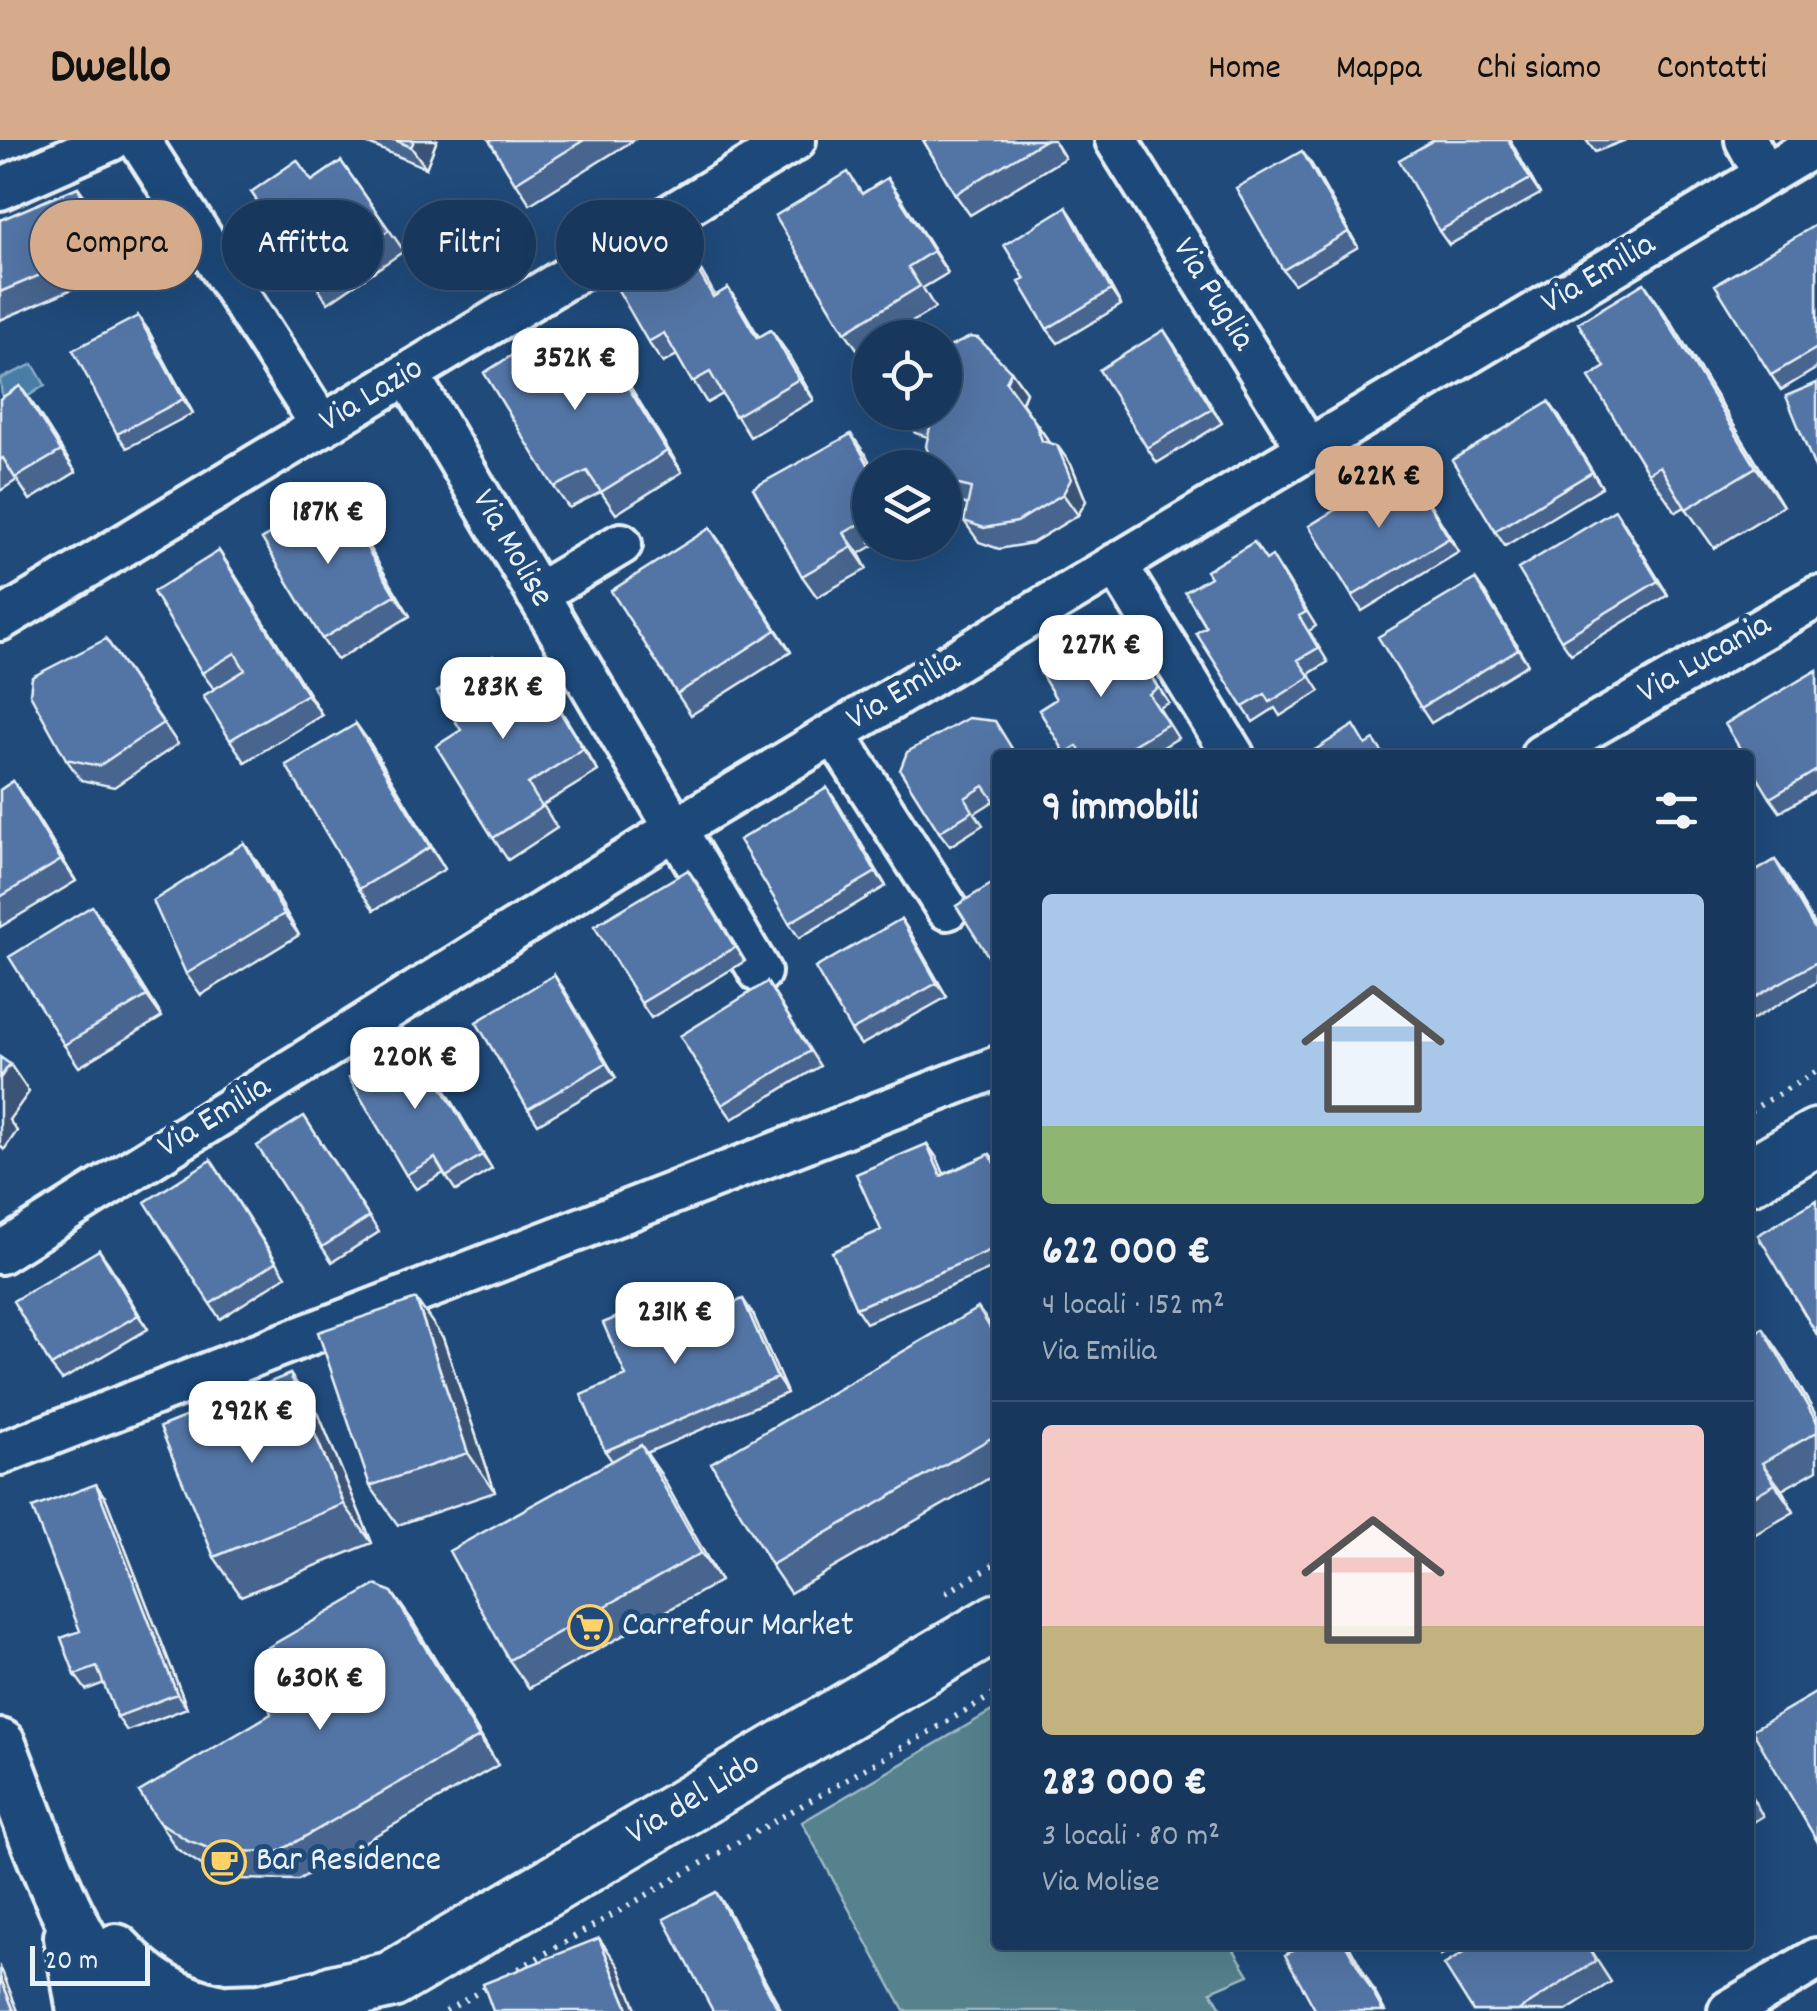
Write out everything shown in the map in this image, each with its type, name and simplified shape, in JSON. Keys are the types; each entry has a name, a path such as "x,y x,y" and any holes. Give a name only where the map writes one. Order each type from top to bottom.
{"main road":[{"path":"1754,1174 1817,1137"},
{"name":"Via del Lido","path":"354,2002 992,1626"}],"street":[{"path":"0,189 111,140"},
{"path":"138,140 322,426"},
{"name":"Via Lazio","path":"0,620 795,140"},
{"name":"Via Puglia","path":"1116,140 1308,449"},
{"path":"1746,140 1765,175"},
{"name":"Via Emilia","path":"0,1253 674,829 1817,144"},
{"name":"Via Molise","path":"408,374 760,972"},
{"path":"537,594 621,544"},
{"path":"1116,564 1230,750"},
{"name":"Via Lucania","path":"1551,750 1817,597"},
{"path":"834,733 948,909"},
{"path":"0,1454 992,1069"},
{"path":"0,1745 65,1902 118,1996 138,2011"},
{"path":"65,1902 82,2011"},
{"path":"65,1902 140,1976 187,2004 221,2011"},
{"path":"1729,2011 1817,1959"},
{"name":"Via del Lido","path":"229,2011 354,2002"}],"path":[{"path":"1754,1109 1817,1071"},
{"path":"1754,1244 1784,1226"},
{"path":"446,2011 992,1695"}],"green space":[{"path":"992,1711 992,1950 1234,1950 1249,1975 1211,1991 1223,2011 904,2011 802,1822"}],"water":[{"path":"33,364 45,385 4,412 0,379"}],"building":[{"path":"395,140 414,140 411,147"},
{"path":"489,140 584,140 515,183"},
{"path":"923,140 1045,140 955,194"},
{"path":"1434,140 1508,140 1530,179 1439,231 1399,160"},
{"path":"1302,151 1348,232 1283,270 1236,188"},
{"path":"297,160 312,181 341,161 368,200 257,200 251,192"},
{"path":"848,172 862,194 887,178 933,251 908,267 920,286 865,320 852,320 852,328 845,332 775,216"},
{"path":"78,187 84,200 47,200"},
{"path":"30,207 30,279 0,292 0,220"},
{"path":"1066,207 1111,290 1047,329 1019,282 1025,279 1004,245"},
{"path":"1817,224 1817,348 1771,375 1715,285"},
{"path":"704,281 713,297 728,288 757,338 771,330 799,379 735,416 710,372 692,382 664,333 648,342 618,290 704,290"},
{"path":"1644,283 1756,467 1686,509 1660,466 1648,473 1589,377 1605,367 1578,323"},
{"path":"138,316 183,399 117,434 73,350"},
{"path":"1164,330 1212,409 1147,448 1099,370"},
{"path":"550,331 570,364 602,344 667,451 601,492 587,471 554,487 484,373"},
{"path":"978,338 1011,371 1006,382 1035,422 1042,441 1057,445 1071,479 1063,494 1017,522 984,528 964,521 971,488 962,486 962,450 927,450 926,446 929,430 962,430 962,341"},
{"path":"1817,383 1817,473 1786,396"},
{"path":"20,386 61,451 15,478 3,458 0,460 0,399"},
{"path":"1549,402 1592,472 1495,531 1452,460"},
{"path":"851,434 860,450 852,450 852,528 844,533 852,547 802,576 753,488"},
{"path":"1406,466 1449,538 1352,596 1309,526"},
{"path":"335,495 395,595 322,639 262,539"},
{"path":"1615,510 1658,581 1561,640 1518,569"},
{"path":"710,528 776,630 677,694 611,591"},
{"path":"1254,542 1266,560 1272,556 1306,612 1299,616 1318,648 1298,660 1310,677 1270,702 1265,694 1243,707 1196,633 1206,627 1185,592 1210,577 1206,571"},
{"path":"219,551 307,694 230,740 203,696 245,670 235,653 202,673 153,592"},
{"path":"1475,579 1518,649 1421,708 1378,637"},
{"path":"1107,632 1125,662 1137,654 1158,688 1149,694 1168,724 1124,750 1080,750 1077,746 1063,750 1039,710 1056,699 1040,672"},
{"path":"106,639 163,723 99,766 66,759 30,694 32,677"},
{"path":"493,656 514,689 537,675 583,749 528,784 542,807 493,838 436,746 461,730 437,692"},
{"path":"1817,670 1817,770 1770,798 1754,772 1754,750 1741,750 1725,724"},
{"path":"968,718 995,721 1013,750 992,750 992,797 984,786 965,798 973,811 939,832 900,770 907,752"},
{"path":"356,724 430,847 359,889 286,765"},
{"path":"1354,725 1366,745 1374,740 1381,750 1315,750"},
{"path":"13,781 61,860 0,897 0,790"},
{"path":"827,788 876,872 789,923 739,840"},
{"path":"244,843 284,914 186,974 153,901"},
{"path":"1775,860 1817,933 1817,962 1754,998 1754,873"},
{"path":"688,870 735,947 641,1003 594,926"},
{"path":"992,884 992,962 956,906"},
{"path":"92,906 147,996 64,1045 9,957"},
{"path":"901,919 937,983 851,1031 815,968"},
{"path":"554,975 606,1063 528,1109 476,1022"},
{"path":"767,982 810,1051 722,1105 680,1036"},
{"path":"414,1040 482,1155 446,1177 435,1158 406,1175 349,1078"},
{"path":"0,1057 10,1064 0,1078"},
{"path":"304,1116 369,1217 322,1247 257,1146"},
{"path":"927,1144 941,1176 990,1154 992,1250 856,1308 832,1252 881,1230 856,1174"},
{"path":"211,1160 276,1262 210,1304 145,1202"},
{"path":"1817,1200 1817,1335 1758,1235"},
{"path":"99,1250 138,1315 51,1366 13,1301"},
{"path":"678,1292 690,1322 743,1299 777,1378 605,1451 581,1395 626,1376 603,1323"},
{"path":"416,1299 468,1453 370,1486 318,1332"},
{"path":"978,1308 992,1331 992,1437 771,1565 711,1463"},
{"path":"1763,1328 1817,1423 1817,1432 1762,1463 1775,1484 1754,1496 1754,1334"},
{"path":"290,1374 344,1504 214,1557 160,1427"},
{"path":"641,1445 701,1553 509,1660 449,1551"},
{"path":"96,1484 177,1694 117,1717 97,1667 75,1675 61,1638 80,1631 32,1508"},
{"path":"376,1585 392,1592 479,1737 278,1852 216,1851 187,1840 158,1821 139,1792 271,1714 253,1656"},
{"path":"1817,1692 1817,1841 1754,1733 1754,1729"},
{"path":"716,1892 779,2011 713,2011 664,1919"},
{"path":"599,1938 629,2011 493,2011 483,1984"},
{"path":"1294,1950 1349,1950 1383,2011 1316,2011 1285,1955"},
{"path":"1468,1950 1589,1950 1596,1961 1518,2011 1473,2011 1444,1965"},
{"path":"0,1977 14,2011 0,2011"}],"place":[{"name":"Carrefour Market","path":"590,1627"},
{"name":"Bar Residence","path":"224,1862"}]}
